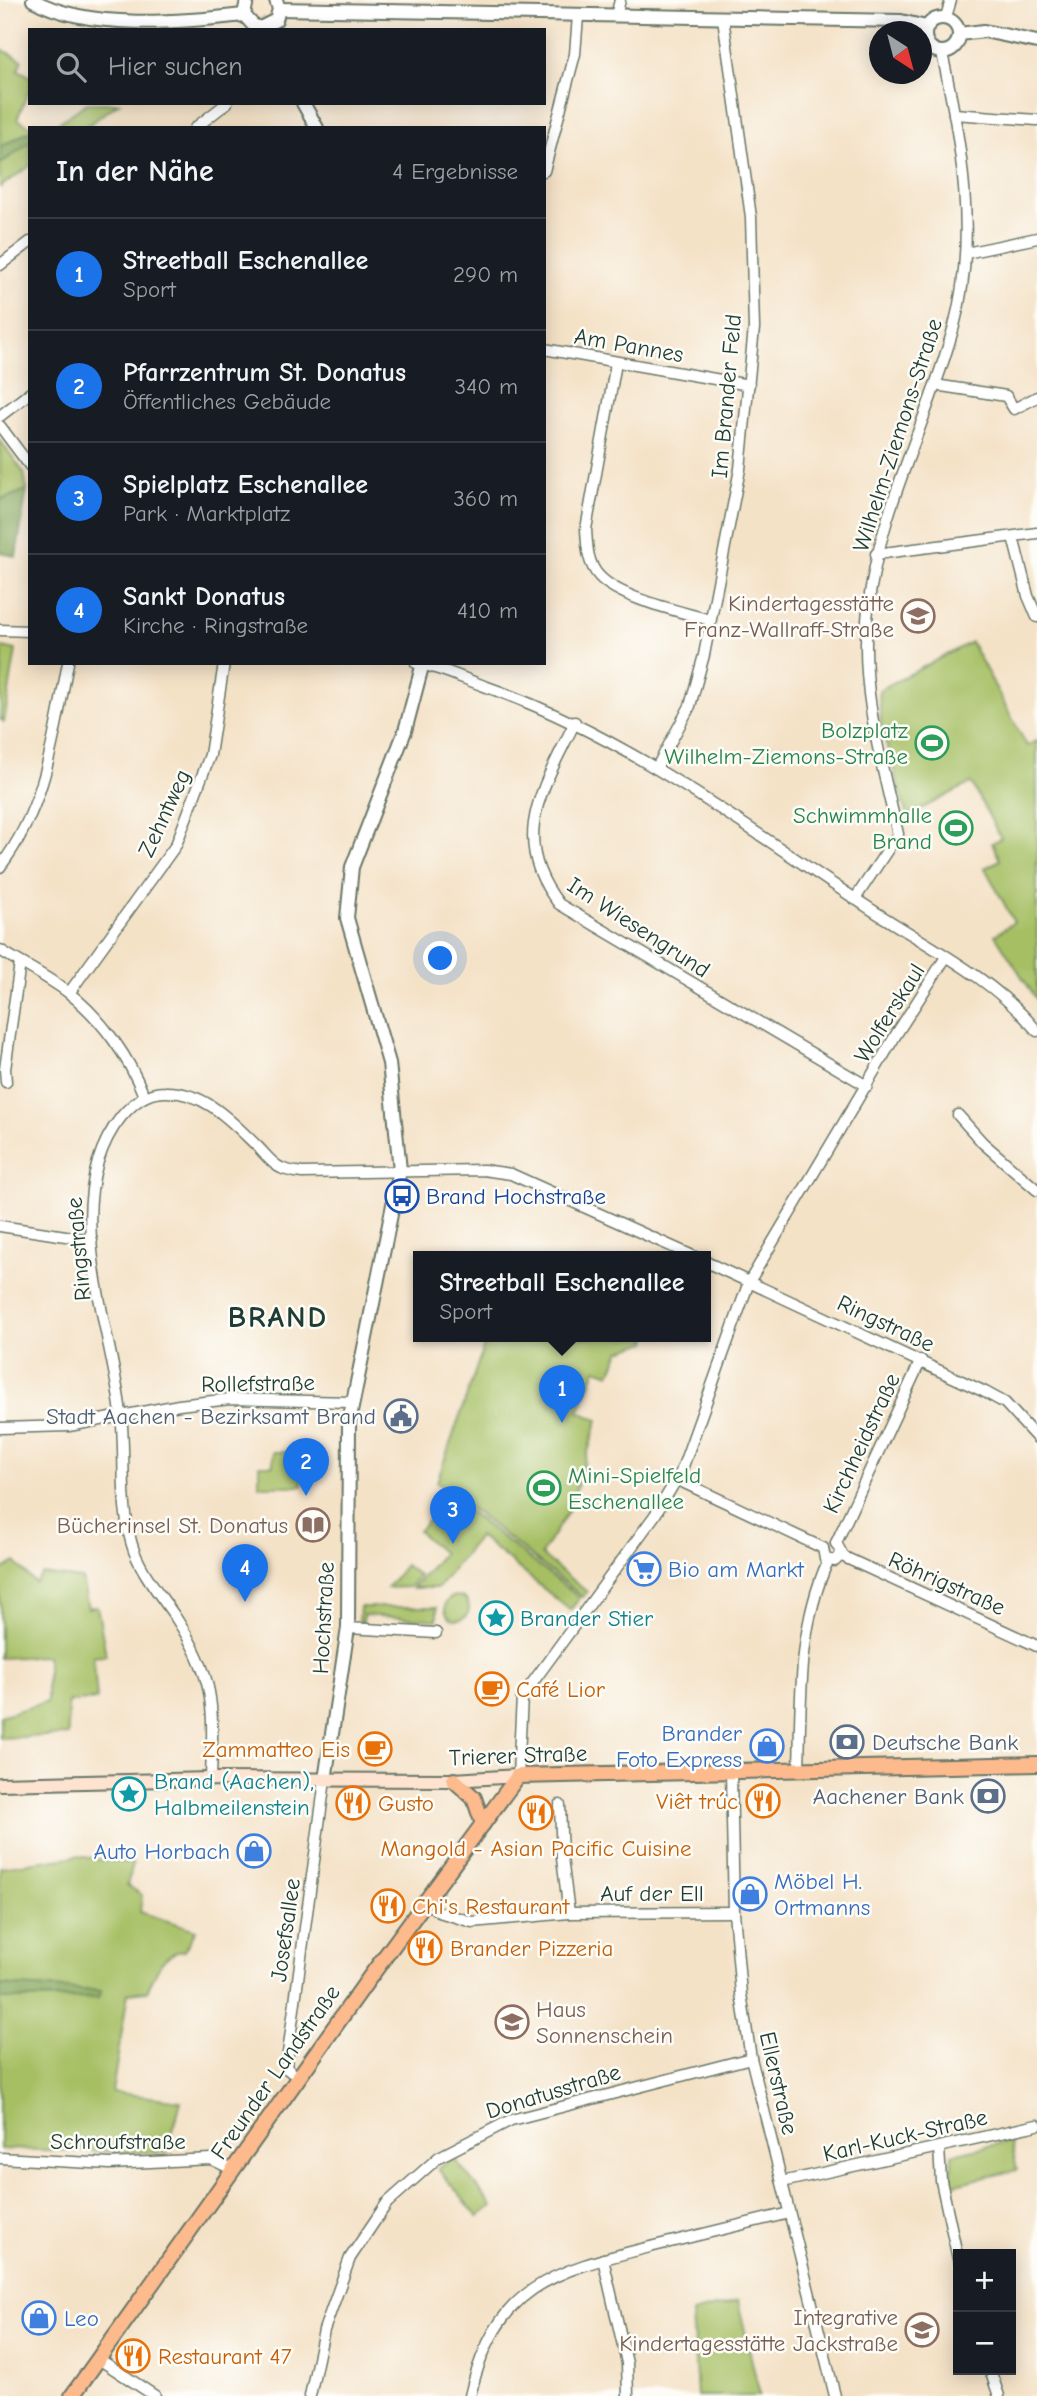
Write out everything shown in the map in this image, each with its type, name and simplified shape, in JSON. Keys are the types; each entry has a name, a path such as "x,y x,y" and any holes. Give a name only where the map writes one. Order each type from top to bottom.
{"main road":[{"name":"Trierer Straße","path":"0,1784 211,1779 454,1780 518,1776 1037,1764"},
{"name":"Freunder Landstraße","path":"72,2396 425,1901 518,1776"},
{"path":"454,1780 474,1798 482,1824"}],"street":[{"path":"33,0 51,10 83,19 211,19 244,15"},
{"path":"244,15 247,0"},
{"path":"616,16 620,0"},
{"path":"946,18 951,0"},
{"path":"244,15 253,25 267,28 276,20 278,4 578,16 901,21"},
{"path":"546,163 575,54 578,16"},
{"name":"Im Brander Feld","path":"657,767 690,706 710,620 740,469 754,328 751,217 723,18"},
{"path":"930,21 946,18 955,23 959,34 954,48 943,53 932,47"},
{"path":"959,34 984,30 1037,42"},
{"name":"Wilhelm-Ziemons-Straße","path":"855,899 898,834 870,714 867,612 876,554 896,483 955,323 966,253 954,114 943,53"},
{"path":"198,126 224,105"},
{"path":"304,105 316,126"},
{"path":"954,114 1037,120"},
{"path":"966,253 1037,238"},
{"path":"0,265 28,244"},
{"name":"Am Pannes","path":"546,349 748,386"},
{"path":"616,363 586,529 589,556 599,576 626,593 710,620"},
{"path":"934,385 1006,396 1014,409 1037,397"},
{"path":"0,416 28,395"},
{"path":"0,426 28,463"},
{"path":"876,554 1037,533"},
{"path":"1013,537 1028,596 1037,617"},
{"path":"0,630 28,631"},
{"path":"0,867 15,847 41,792 68,665"},
{"name":"Zehntweg","path":"69,993 176,845 210,755 224,665"},
{"name":"Hochstraße","path":"325,1780 348,1628 347,1445 351,1402 400,1170 389,1063 347,918 352,867 405,732 423,665"},
{"name":"Wolferskaul","path":"426,665 575,723 657,767 946,957 749,1282 688,1458 676,1479 655,1515 522,1696 518,1776"},
{"name":"Im Wiesengrund","path":"575,723 544,789 533,827 533,858 542,882 559,904 867,1086"},
{"path":"0,950 69,993 116,1042 136,1076 144,1096 163,1092 198,1098 214,1107 282,1169 302,1173 483,1170 511,1174 682,1251"},
{"path":"946,957 1009,1002 1037,1031"},
{"path":"6,1082 5,1069 20,963"},
{"name":"Ringstraße","path":"144,1096 128,1108 102,1147 92,1181 92,1240 121,1415 127,1509 134,1551 187,1636 210,1686 211,1779"},
{"path":"958,1115 983,1143 1037,1190"},
{"path":"0,1226 92,1240"},
{"name":"Ringstraße","path":"711,1265 920,1360 1005,1404 1037,1438"},
{"name":"Kirchheidstraße","path":"836,1543 920,1360"},
{"name":"Rollefstraße","path":"0,1428 69,1426 121,1415 230,1399 351,1402"},
{"path":"676,1479 823,1548 828,1561"},
{"name":"Kirchheidstraße","path":"823,1548 828,1543 836,1543 841,1546 842,1556"},
{"path":"828,1561 835,1561 842,1556"},
{"name":"Röhrigstraße","path":"842,1556 1037,1646"},
{"path":"799,1770 801,1667 807,1619 828,1561"},
{"path":"348,1628 436,1633"},
{"name":"Ellerstraße","path":"731,1772 734,1912 741,1994 751,2058 835,2396"},
{"name":"Josefsallee","path":"299,2078 286,2068 325,1780"},
{"name":"Auf der Ell","path":"561,1805 562,1858 569,1913"},
{"name":"Auf der Ell","path":"425,1901 439,1912 472,1922 569,1913 734,1912"},
{"name":"Donatusstraße","path":"310,2396 324,2330 350,2258 387,2203 439,2157 480,2133 511,2120 751,2058"},
{"name":"Karl-Kuck-Straße","path":"782,2182 1037,2125"},
{"path":"939,2148 941,2181 956,2249"},
{"name":"Schroufstraße","path":"0,2158 110,2164 211,2159 234,2170"},
{"path":"470,2396 482,2352 516,2304 545,2280 566,2269 789,2213"},
{"path":"603,2259 627,2363 628,2396"},
{"path":"99,2359 155,2396"},
{"path":"992,2375 999,2396"}],"green space":[{"path":"1,49 22,60 18,70 28,75 28,93 17,119 30,126 28,131 0,147"},
{"path":"84,105 116,105 87,126 54,126"},
{"path":"28,132 28,143 0,164 0,147"},
{"path":"28,143 28,167 0,187 0,164"},
{"path":"0,440 24,473 27,490 0,500"},
{"path":"27,490 16,557 0,552 0,500"},
{"path":"971,642 1027,746 1037,741 1037,1000 995,935 1014,922 985,868 1000,860 992,843 1001,838 971,783 907,816 881,726 879,690"},
{"path":"3,647 16,650 4,722 0,719"},
{"path":"485,1342 647,1342 620,1351 610,1374 596,1369 579,1412 598,1420 570,1508 541,1555 587,1592 583,1597 437,1482"},
{"path":"273,1452 302,1452 302,1486 259,1486 259,1465 273,1465"},
{"path":"445,1493 580,1598 570,1610 479,1536 438,1588 413,1588 443,1553 418,1531 441,1508 436,1503"},
{"path":"15,1562 35,1583 42,1574 82,1579 88,1608 97,1606 106,1655 93,1656 97,1699 68,1702 68,1735 0,1738 0,1716 47,1702 47,1656 0,1658 0,1571"},
{"path":"405,1565 419,1576 410,1587 387,1588"},
{"path":"452,1596 462,1596 469,1603 469,1613 462,1620 452,1620 445,1613 445,1603"},
{"path":"360,1607 437,1607 437,1620 364,1615 363,1623 359,1622"},
{"path":"77,1856 133,1864 127,1885 142,1895 140,1912 196,1930 184,1951 170,1955 160,1965 147,1991 128,1993 112,2092 181,2101 167,2153 0,2149 0,1999 98,1998 100,1992 0,1985 0,1867"},
{"path":"0,1985 101,1991 98,1998 0,1999"},
{"path":"1011,2141 1017,2170 951,2185 952,2154"},
{"path":"454,2158 492,2206 478,2217 438,2169"},
{"path":"738,2301 760,2396 697,2396 692,2313"}],"place":[{"name":"Kindertagesstätte Franz-Wallraff-Straße","path":"918,616"},
{"name":"Bolzplatz Wilhelm-Ziemons-Straße","path":"932,743"},
{"name":"Schwimmhalle Brand","path":"956,828"},
{"name":"Brand Hochstraße","path":"402,1196"},
{"name":"Stadt Aachen - Bezirksamt Brand","path":"401,1416"},
{"name":"Streetball Eschenallee","path":"562,1423"},
{"name":"Mini-Spielfeld Eschenallee","path":"544,1488"},
{"name":"Pfarrzentrum St. Donatus","path":"306,1496"},
{"name":"Bücherinsel St. Donatus","path":"313,1525"},
{"name":"Spielplatz Eschenallee","path":"453,1544"},
{"name":"Bio am Markt","path":"644,1569"},
{"name":"Sankt Donatus","path":"245,1602"},
{"name":"Brander Stier","path":"496,1618"},
{"name":"Café Lior","path":"492,1689"},
{"name":"Deutsche Bank","path":"847,1742"},
{"name":"Brander Foto Express","path":"767,1746"},
{"name":"Zammatteo Eis","path":"375,1749"},
{"name":"Brand (Aachen), Halbmeilenstein","path":"129,1794"},
{"name":"Aachener Bank","path":"988,1796"},
{"name":"Viêt trúc","path":"763,1801"},
{"name":"Gusto","path":"353,1803"},
{"name":"Mangold - Asian Pacific Cuisine","path":"536,1813"},
{"name":"Auto Horbach","path":"254,1851"},
{"name":"Möbel H. Ortmanns","path":"750,1894"},
{"name":"Chi's Restaurant","path":"388,1906"},
{"name":"Brander Pizzeria","path":"425,1948"},
{"name":"Haus Sonnenschein","path":"512,2022"},
{"name":"Leo","path":"39,2318"},
{"name":"Integrative Kindertagesstätte Jackstraße","path":"922,2330"},
{"name":"Restaurant 47","path":"133,2356"}],"district":[{"name":"BRAND","path":"278,1317"}]}
